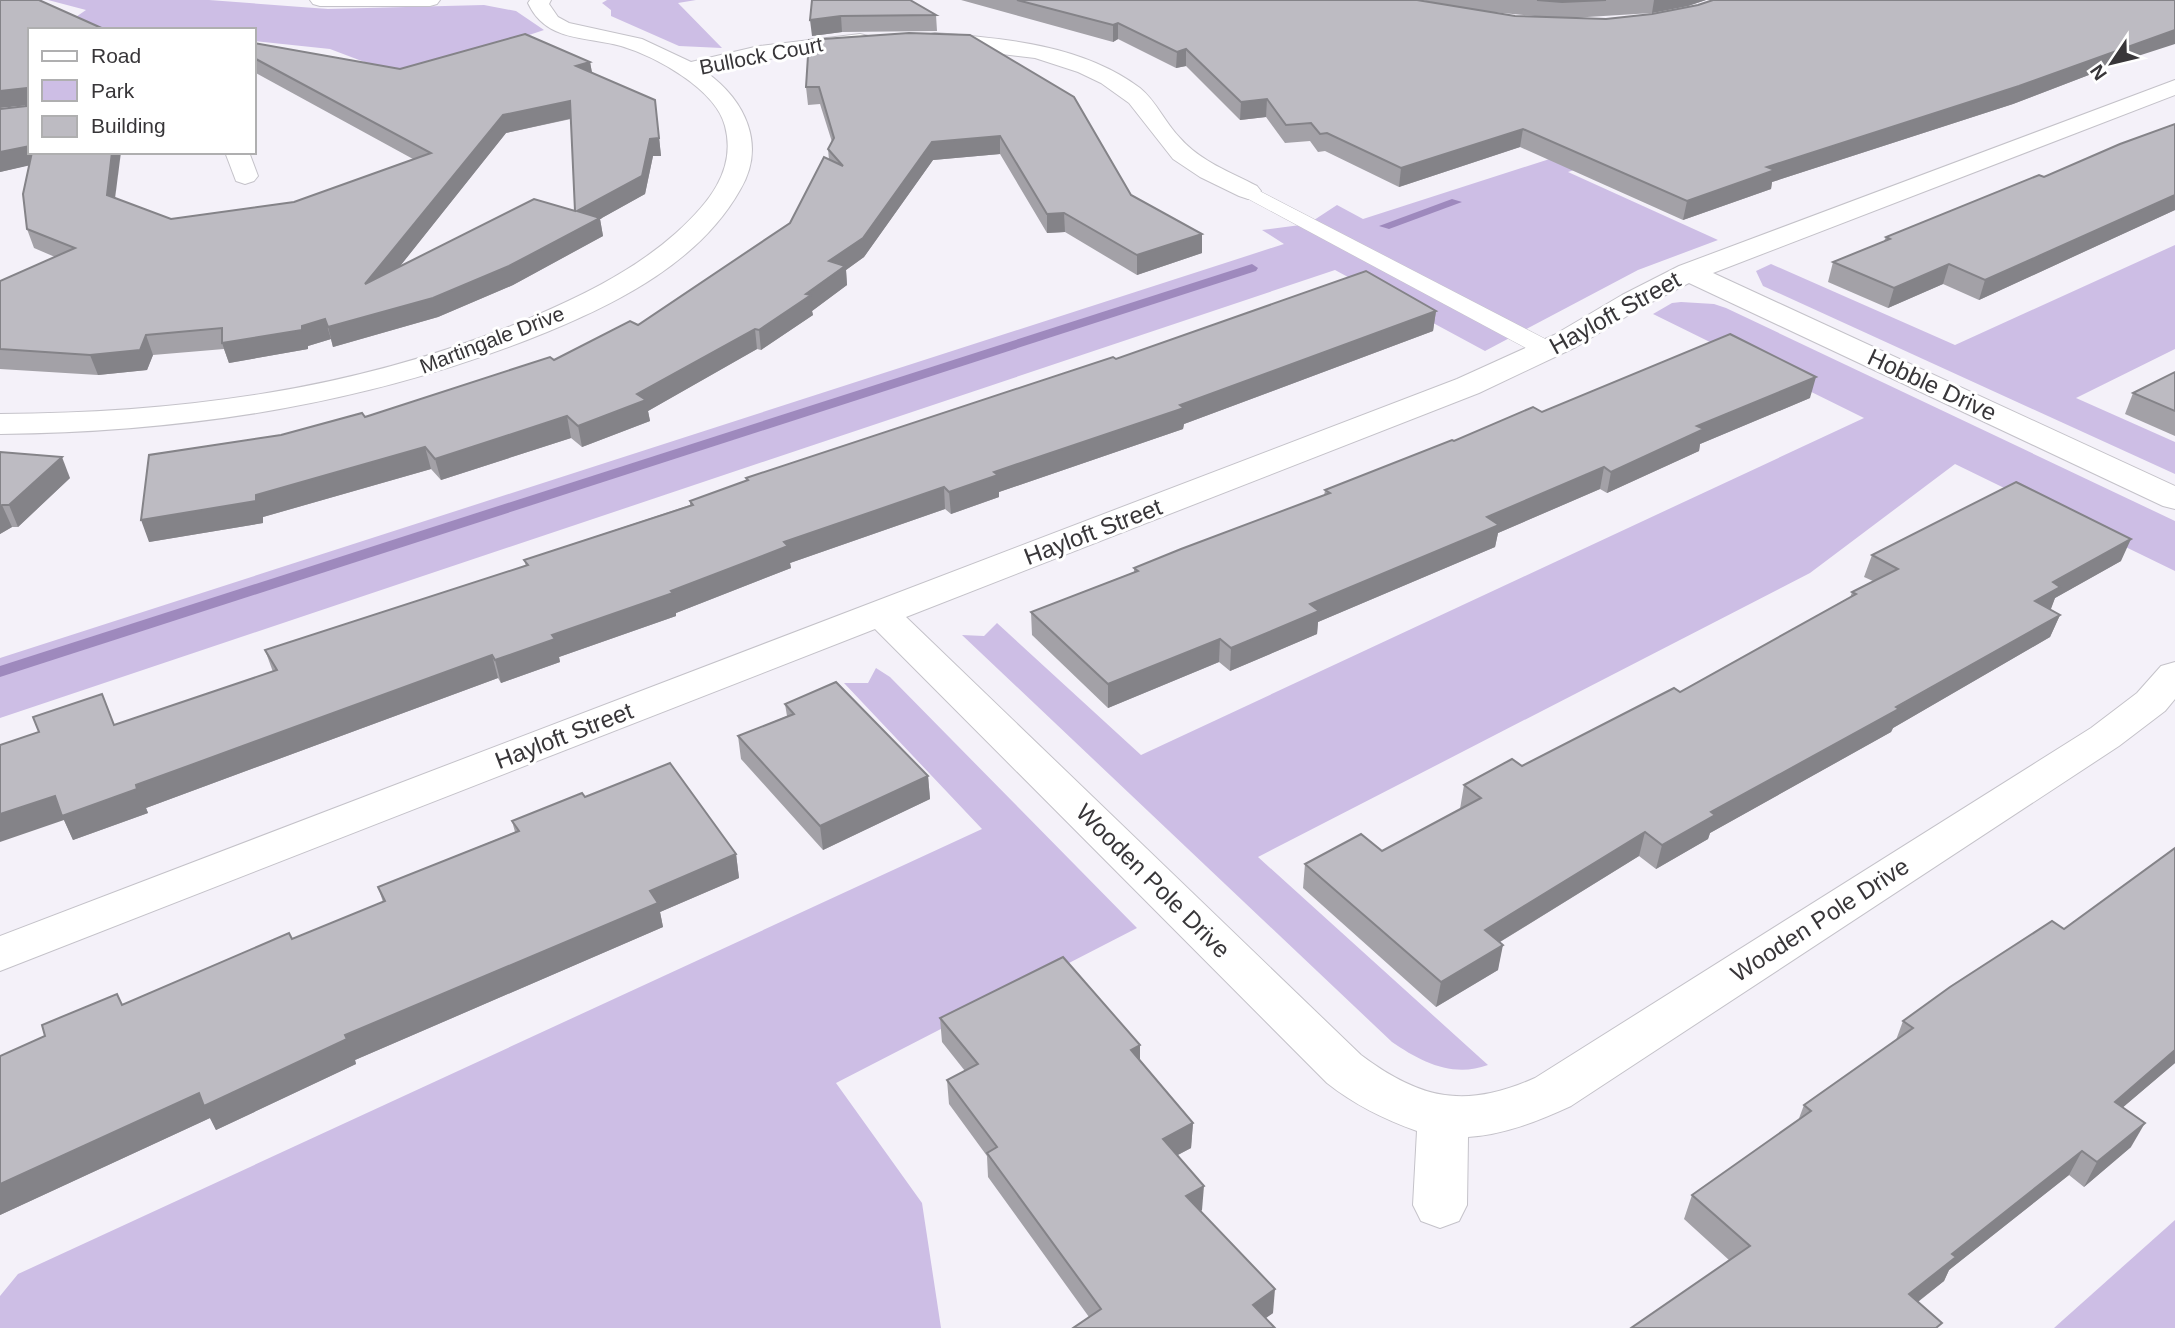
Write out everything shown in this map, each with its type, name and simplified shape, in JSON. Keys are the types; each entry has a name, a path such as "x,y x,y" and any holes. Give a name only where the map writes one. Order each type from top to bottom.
{"street":[{"path":"320,0 430,0"},
{"name":"Martingale Drive","path":"0,424 123,421 222,409 332,390 420,368 475,350 591,301 667,257 716,209 736,177 740,163 739,135 732,111 714,90 687,70 621,40 584,35 564,27 540,9 538,3 541,0"},
{"name":"Martingale Drive","path":"592,15 611,28 621,40"},
{"path":"907,39 1021,50 1094,72 1130,92 1143,104 1178,151 1248,191"},
{"name":"Bullock Court","path":"687,70 790,48 881,40"},
{"name":"Hayloft Street","path":"0,954 1468,386 1548,350 1632,301 1689,272 2175,87"},
{"path":"238,154 245,176"},
{"name":"Hobble Drive","path":"1689,272 2175,499"},
{"name":"Wooden Pole Drive","path":"881,614 1344,1069 1377,1095 1399,1106 1443,1116 1506,1112 1553,1092 2105,737 2151,702 2175,674"},
{"path":"1440,1205 1443,1116"}],"lane":[{"path":"1248,191 1548,350"}],"green space":[{"path":"48,0 209,0 328,9 484,5 516,11 544,30 404,77 330,49 256,41 256,28 60,28 86,10"},
{"path":"607,0 696,0 678,3 722,48 679,46 611,16 611,10 602,3"},
{"path":"2043,0 2092,0 1568,172 1718,240 1638,270 1485,351 1335,270 0,718 0,658 1284,244 1262,230 1308,224 1337,205 1363,219"},
{"path":"2175,245 2175,349 2076,398 2175,442 2175,474 1763,286 1756,271 1771,264 1955,345"},
{"path":"1672,303 1714,304 1726,308 2175,521 2175,571 1955,464 1810,573 1258,857 1488,1065 1462,1070 1438,1066 1414,1056 1392,1042 962,635 984,636 997,623 1141,755 1864,418 1653,314"},
{"path":"876,668 890,677 1137,928 836,1083 922,1203 941,1328 0,1328 0,1296 18,1274 982,829 844,683 868,683"},
{"path":"2175,1220 2175,1328 2054,1328"}],"building":[{"path":"0,0 39,0 102,28 28,28 28,146 0,152 0,109 26,106 26,88 0,91"},
{"path":"812,0 910,0 936,15 841,16 810,20"},
{"path":"1017,0 1417,0 1515,16 1606,19 1652,14 1713,0 2175,0 2175,30 2019,86 1767,167 1775,170 1687,201 1523,129 1401,168 1327,133 1320,134 1311,123 1286,125 1267,99 1241,102 1186,49 1177,52 1118,23 1113,25"},
{"path":"1537,0 1606,0 1562,2"},
{"path":"909,33 970,35 1074,97 1131,195 1202,234 1137,255 1064,213 1047,214 1000,136 932,142 863,238 829,261 845,266 806,294 811,295 759,330 755,329 637,394 646,400 578,426 567,416 435,459 425,447 256,495 256,501 141,520 149,455 281,435 362,413 365,417 550,357 554,360 630,321 638,325 790,223 824,157 843,166 828,149 834,138 819,87 806,87 809,40"},
{"path":"525,34 590,62 576,66 655,100 659,138 650,139 642,176 577,211 600,218 509,266 433,298 328,327 325,319 302,326 302,330 222,343 222,328 146,335 140,350 90,355 0,349 0,281 75,248 27,229 23,194 32,154 112,154 107,195 171,219 294,202 431,153 256,59 256,43 400,69","holes":["570,101 575,211 534,199 365,284 503,115"]},
{"path":"2175,124 2175,195 1985,280 1949,264 1894,288 1833,262 1890,239 1886,237 2039,175 2044,177"},
{"path":"1366,271 1436,311 1180,405 1184,408 994,472 998,475 949,492 944,487 784,542 788,546 671,591 673,593 552,635 555,639 495,660 492,655 136,785 137,789 62,816 55,796 0,814 0,745 39,732 33,717 102,694 114,725 277,670 265,650 528,565 524,560 693,505 690,501 748,480 746,478 1113,357 1116,359"},
{"path":"1730,334 1816,377 1697,426 1704,429 1611,472 1604,467 1487,517 1499,525 1310,604 1319,611 1231,648 1220,639 1108,684 1031,612 1138,571 1134,568 1181,549 1330,493 1325,490 1454,441 1533,407 1542,412"},
{"path":"2175,372 2175,411 2133,393"},
{"path":"0,452 62,457 9,505 0,506"},
{"path":"2016,482 2131,539 2053,582 2060,587 2035,601 2060,615 1896,707 1899,709 1711,812 1715,815 1662,845 1645,832 1485,930 1503,945 1441,982 1305,864 1361,834 1382,851 1481,798 1464,785 1512,759 1522,766 1674,688 1680,692 1856,594 1852,592 1898,569 1872,555"},
{"path":"836,682 928,776 820,826 738,736 794,714 785,704"},
{"path":"670,763 736,854 650,891 658,903 345,1035 347,1039 204,1106 199,1093 0,1184 0,1056 45,1036 42,1025 117,994 122,1005 289,933 292,939 385,901 378,887 519,831 512,821 582,793 585,797"},
{"path":"2175,848 2175,1050 2115,1102 2145,1123 2097,1162 2082,1151 1952,1254 1956,1257 1909,1294 1942,1323 1936,1328 1631,1328 1750,1246 1692,1195 1811,1111 1804,1105 1913,1028 1903,1021 1950,987 2052,921 2064,929"},
{"path":"1063,957 1140,1045 1131,1050 1193,1123 1163,1139 1204,1186 1186,1196 1275,1289 1253,1305 1275,1328 1073,1328 1101,1309 987,1153 997,1147 947,1080 978,1064 940,1018"}],"waterway":[{"path":"1385,226 1456,202"},
{"path":"0,672 1252,268"}]}
